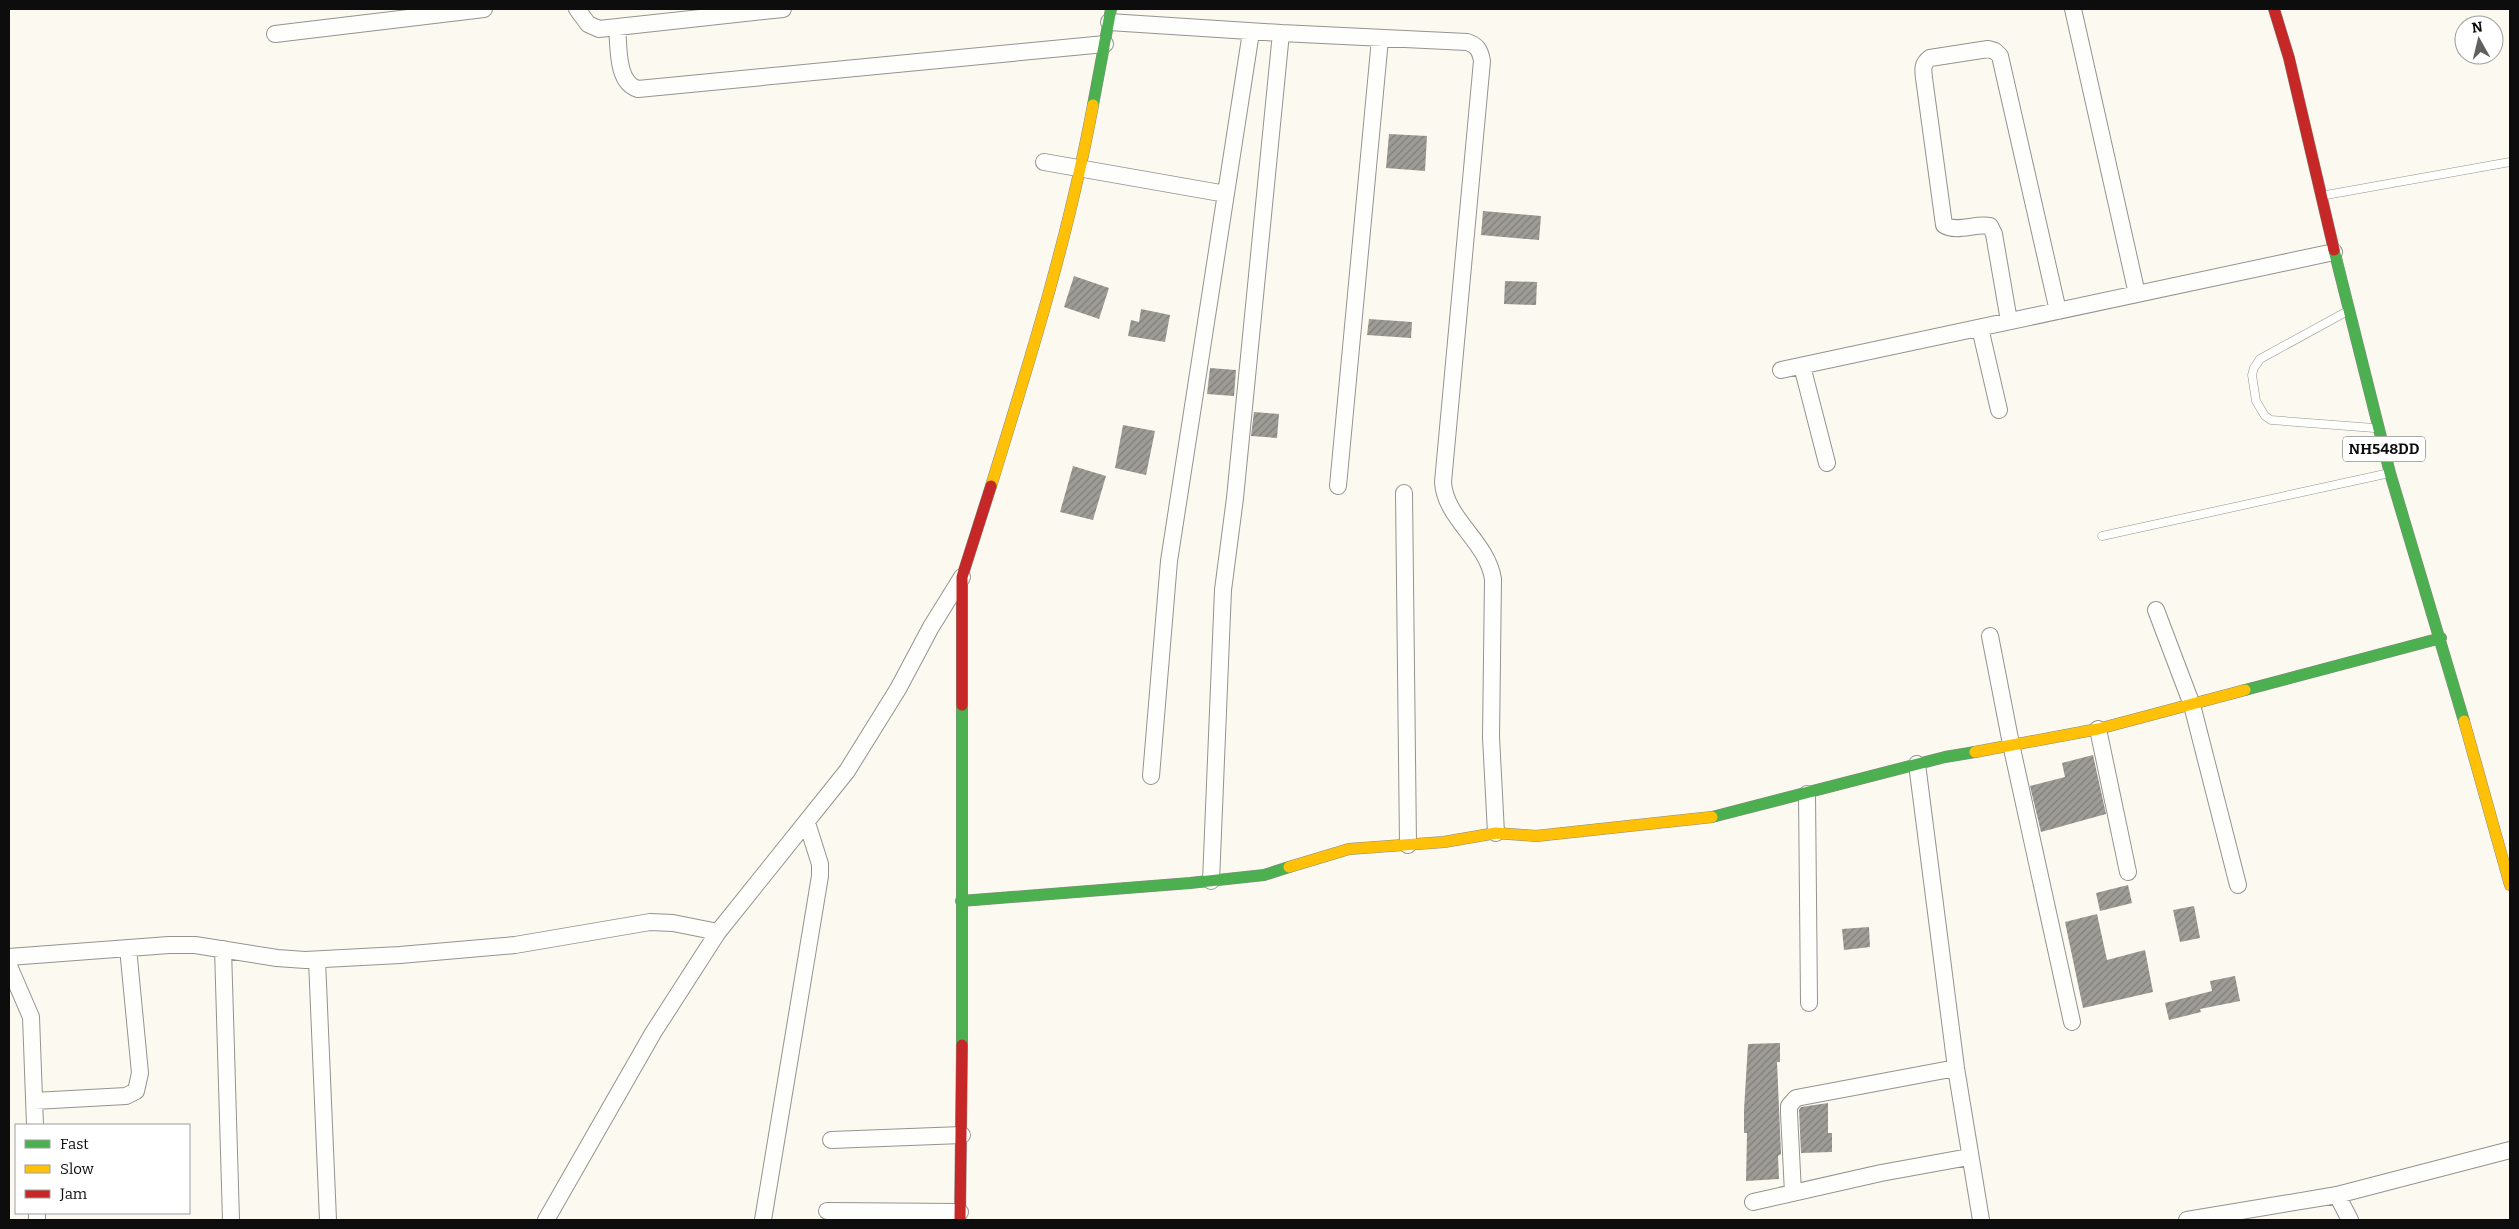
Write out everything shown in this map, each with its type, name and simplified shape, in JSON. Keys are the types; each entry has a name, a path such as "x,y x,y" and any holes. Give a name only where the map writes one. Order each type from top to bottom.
{"main road":[{"name":"NH548DD","path":"2274,9 2290,58 2348,310 2390,472 2441,638 2510,885"},
{"path":"960,1216 962,1134 962,577 1034,347 1081,169 1110,15"},
{"path":"961,901 1211,881 1279,872 1349,849 1408,845 1496,833 1536,836 1718,816 1917,764 2098,728 2192,705 2441,638"}],"street":[{"path":"275,34 484,9"},
{"path":"577,9 584,20 592,27 617,27 783,9"},
{"path":"2073,9 2137,294"},
{"path":"1110,15 1251,32 1467,42 1475,45 1481,54 1442,482 1446,500 1486,554 1491,565 1493,579 1491,737 1496,833"},
{"path":"617,27 623,76 626,83 638,89 1105,44"},
{"path":"1151,776 1169,561 1251,32"},
{"path":"1211,881 1223,590 1235,498 1281,33"},
{"path":"1338,486 1380,39"},
{"path":"2009,321 1994,234 1990,226 1950,228 1944,225 1923,68 1925,62 1930,58 1988,49 1995,51 2000,56 2058,311"},
{"path":"1044,162 1226,194"},
{"path":"1781,370 2334,252"},
{"path":"1980,328 1998,410"},
{"path":"1802,366 1827,463"},
{"path":"1404,493 1408,845"},
{"path":"546,1220 653,1033 718,932 847,771 898,689 931,627 962,577"},
{"path":"2156,610 2192,705 2238,885"},
{"path":"1990,636 2011,744 2072,1022"},
{"path":"2098,728 2128,872"},
{"path":"1917,764 1956,1068 1969,1157 1981,1220"},
{"path":"1807,794 1809,1003"},
{"path":"763,1220 820,876 820,864 807,823"},
{"path":"9,957 195,945 277,958 316,960 472,950 650,922 673,923 718,932"},
{"path":"34,1101 126,1096 136,1091 140,1073 128,948"},
{"path":"223,949 231,1220"},
{"path":"316,960 328,1220"},
{"path":"9,966 31,1017 35,1124"},
{"path":"1794,1193 1789,1106 1796,1098 1956,1068"},
{"path":"831,1140 962,1134"},
{"path":"2186,1220 2337,1195 2510,1150"},
{"path":"1753,1202 1881,1173 1969,1157"},
{"path":"2337,1195 2350,1220"},
{"path":"827,1211 960,1216"}],"lane":[{"path":"2321,196 2510,162"},
{"path":"2348,310 2260,359 2252,375 2256,401 2265,416 2271,420 2379,429"},
{"path":"2102,536 2390,472"}],"building":[{"path":"1389,134 1427,136 1425,171 1386,168"},
{"path":"1483,211 1541,216 1539,240 1481,235"},
{"path":"1074,276 1109,288 1099,319 1064,307"},
{"path":"1505,281 1537,282 1536,305 1504,304"},
{"path":"1141,309 1170,315 1165,342 1128,336 1131,320 1139,322"},
{"path":"1369,319 1412,322 1411,338 1367,335"},
{"path":"1210,368 1236,370 1234,396 1207,394"},
{"path":"1254,412 1279,414 1277,438 1251,436"},
{"path":"1123,425 1155,431 1146,475 1115,468"},
{"path":"1073,466 1106,476 1093,520 1060,512"},
{"path":"2093,755 2106,814 2041,832 2030,786 2065,777 2062,763"},
{"path":"2128,885 2132,903 2100,911 2096,893"},
{"path":"2194,906 2200,938 2180,942 2173,910"},
{"path":"2097,914 2107,960 2145,950 2153,992 2083,1008 2065,922"},
{"path":"1869,927 1870,947 1844,950 1842,929"},
{"path":"2235,976 2240,1001 2200,1009 2201,1012 2169,1020 2165,1003 2212,991 2210,981"},
{"path":"1780,1043 1780,1062 1777,1062 1781,1154 1778,1156 1779,1179 1746,1181 1747,1133 1744,1133 1744,1110 1748,1044"},
{"path":"1828,1103 1828,1133 1832,1133 1832,1152 1801,1153 1799,1110 1801,1107"}],"traffic: fast":[{"path":"1093,105 1111,9"},
{"path":"2334,250 2390,473 2464,721"},
{"path":"2245,690 2441,638"},
{"path":"962,705 962,1045"},
{"path":"1712,817 1945,757 1975,752"},
{"path":"961,901 1190,883 1264,875 1289,867"}],"traffic: slow":[{"path":"991,486 1034,344 1060,249 1093,105"},
{"path":"1975,752 2098,729 2245,690"},
{"path":"2464,721 2510,885"},
{"path":"1289,867 1349,849 1444,842 1496,833 1536,836 1712,817"}],"traffic: jam":[{"path":"2274,9 2289,58 2334,250"},
{"path":"962,705 962,577 991,486"},
{"path":"960,1220 962,1045"}]}
